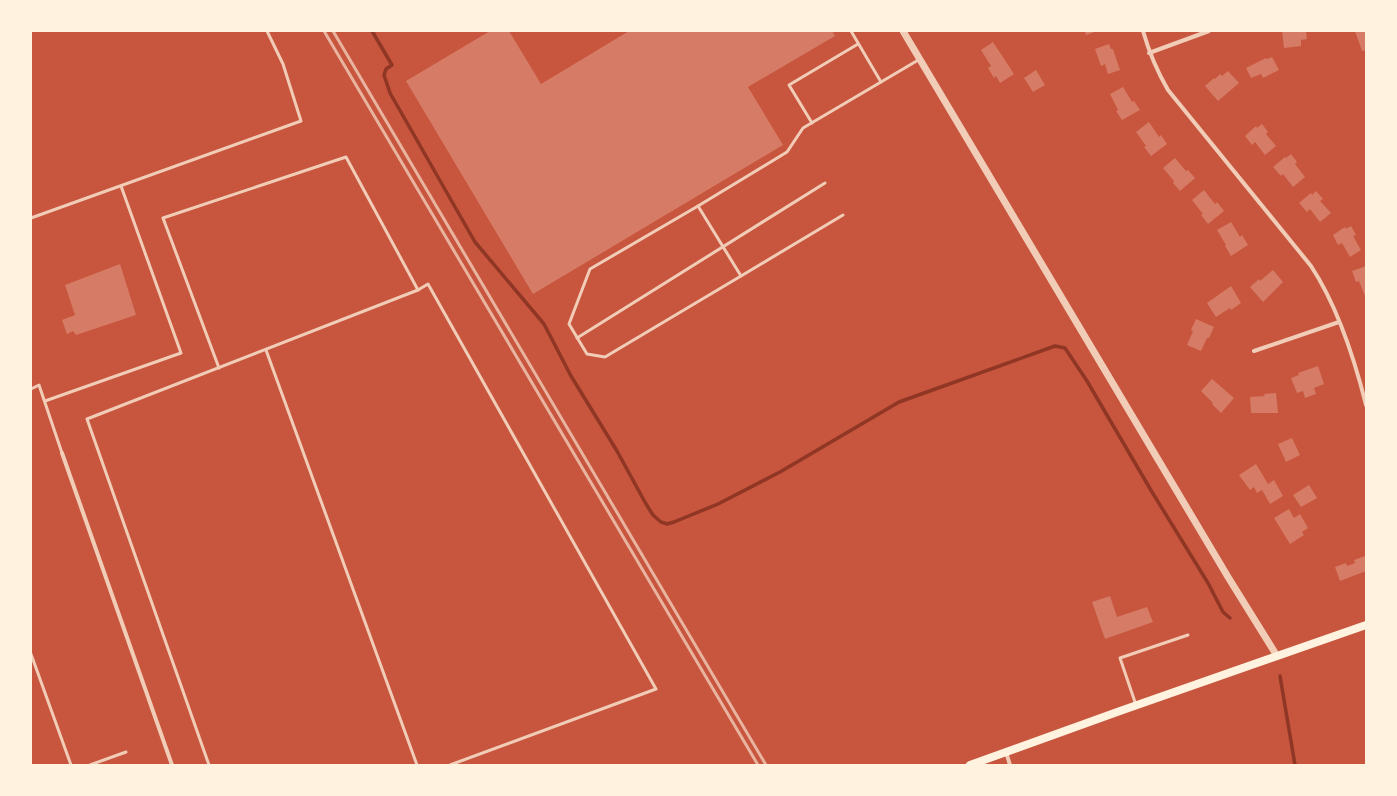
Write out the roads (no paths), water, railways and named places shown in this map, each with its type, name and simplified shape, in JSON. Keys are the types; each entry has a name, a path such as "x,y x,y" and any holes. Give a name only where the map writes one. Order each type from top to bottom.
{"main road":[{"path":"970,765 1136,705 1366,625"}],"street":[{"path":"903,31 1228,577 1277,656"},
{"path":"1142,31 1158,72 1168,90 1311,266 1328,294 1347,343 1366,405"},
{"path":"1150,53 1209,31"},
{"path":"1254,351 1339,322"},
{"path":"62,453 172,765"},
{"path":"1006,752 1010,765"}],"lane":[{"path":"31,218 301,122 283,64 266,31"},
{"path":"851,31 881,82"},
{"path":"812,122 789,85 858,44"},
{"path":"843,215 605,357 587,354 568,324 590,269 787,152 803,128 920,59"},
{"path":"219,368 163,218 346,157 418,290"},
{"path":"577,338 724,248 825,183"},
{"path":"45,401 181,353 121,186"},
{"path":"698,206 740,276"},
{"path":"209,765 87,419 418,290 428,284 656,689 450,765"},
{"path":"266,350 417,765"},
{"path":"31,389 40,385 62,453"},
{"path":"1136,705 1120,658 1188,635"},
{"path":"31,654 71,765"},
{"path":"90,765 126,752"}],"waterway":[{"path":"372,31 392,65 386,69 384,75 390,93 475,242 544,324 571,376 617,451 646,504 653,515 661,522 667,524 674,522 718,504 780,472 899,402 1055,346 1065,348 1087,381 1152,492 1208,583 1223,612 1230,618"},
{"path":"1280,676 1295,765"}],"railway":[{"path":"324,31 758,765"},
{"path":"333,31 766,765"}]}
